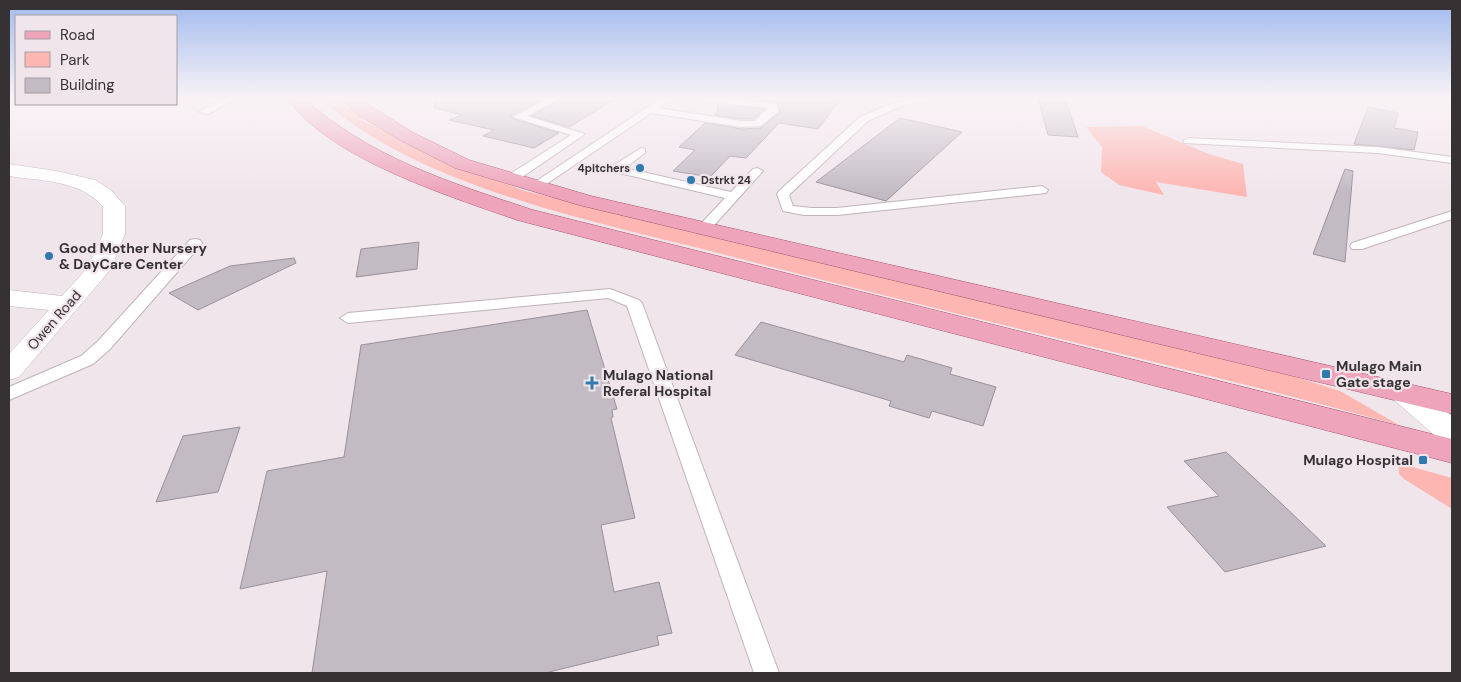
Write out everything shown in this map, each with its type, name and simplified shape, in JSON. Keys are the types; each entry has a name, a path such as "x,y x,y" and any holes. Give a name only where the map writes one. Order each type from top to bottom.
{"main road":[{"path":"334,130 355,145 416,178 525,215 1452,451"},
{"path":"396,130 462,164 586,201 1452,404"},
{"path":"561,224 586,201"}],"street":[{"name":"Owen Road","path":"9,170 88,184 104,194 114,206 114,234 99,268 9,371"},
{"path":"9,298 68,304"},
{"path":"1405,393 1452,433"}],"lane":[{"path":"511,179 580,134 565,130"},
{"path":"535,186 619,130"},
{"path":"852,130 783,194 786,208 803,213 903,207 994,193 1042,190"},
{"path":"1188,141 1378,150 1452,160"},
{"path":"641,151 615,170 734,196"},
{"path":"703,229 757,171"},
{"path":"1358,246 1452,215"},
{"path":"9,394 87,360 104,345 195,243"},
{"path":"348,318 610,293 634,303 767,673"}],"green space":[{"path":"362,130 381,130 431,156 525,191 1271,369 1340,391 1399,425 1235,382 576,217 463,181 410,157"},
{"path":"1088,130 1151,130 1209,154 1243,164 1247,197 1156,182 1164,195 1119,185 1101,172 1102,147"},
{"path":"1398,463 1452,478 1452,509 1404,479 1399,474"}],"building":[{"path":"494,130 549,130 559,133 534,148 483,136"},
{"path":"698,130 773,130 746,158 730,156 710,177 673,171 695,150 679,147"},
{"path":"884,130 952,130 962,132 886,201 816,182"},
{"path":"1047,130 1076,130 1078,137 1048,135"},
{"path":"1359,130 1405,130 1418,132 1414,150 1354,144"},
{"path":"1345,169 1353,171 1345,262 1313,254"},
{"path":"419,242 417,269 356,277 361,249"},
{"path":"294,258 296,263 198,310 169,293 230,266"},
{"path":"587,310 617,409 612,410 613,417 611,418 635,518 601,525 614,592 659,582 672,633 657,636 659,645 545,673 312,673 327,571 240,589 267,471 344,457 361,345"},
{"path":"761,322 904,362 907,355 952,368 950,374 996,387 983,426 932,411 929,418 889,406 891,401 735,355"},
{"path":"240,427 218,492 156,502 183,436"},
{"path":"1226,452 1326,546 1225,572 1167,507 1219,496 1184,461"}],"place":[{"name":"4pitchers","path":"640,168"},
{"name":"Dstrkt 24","path":"691,180"},
{"name":"Good Mother Nursery & DayCare Center","path":"49,256"},
{"name":"Mulago Main Gate stage","path":"1326,374"},
{"name":"Mulago National Referal Hospital","path":"592,383"},
{"name":"Mulago Hospital","path":"1423,460"}]}
